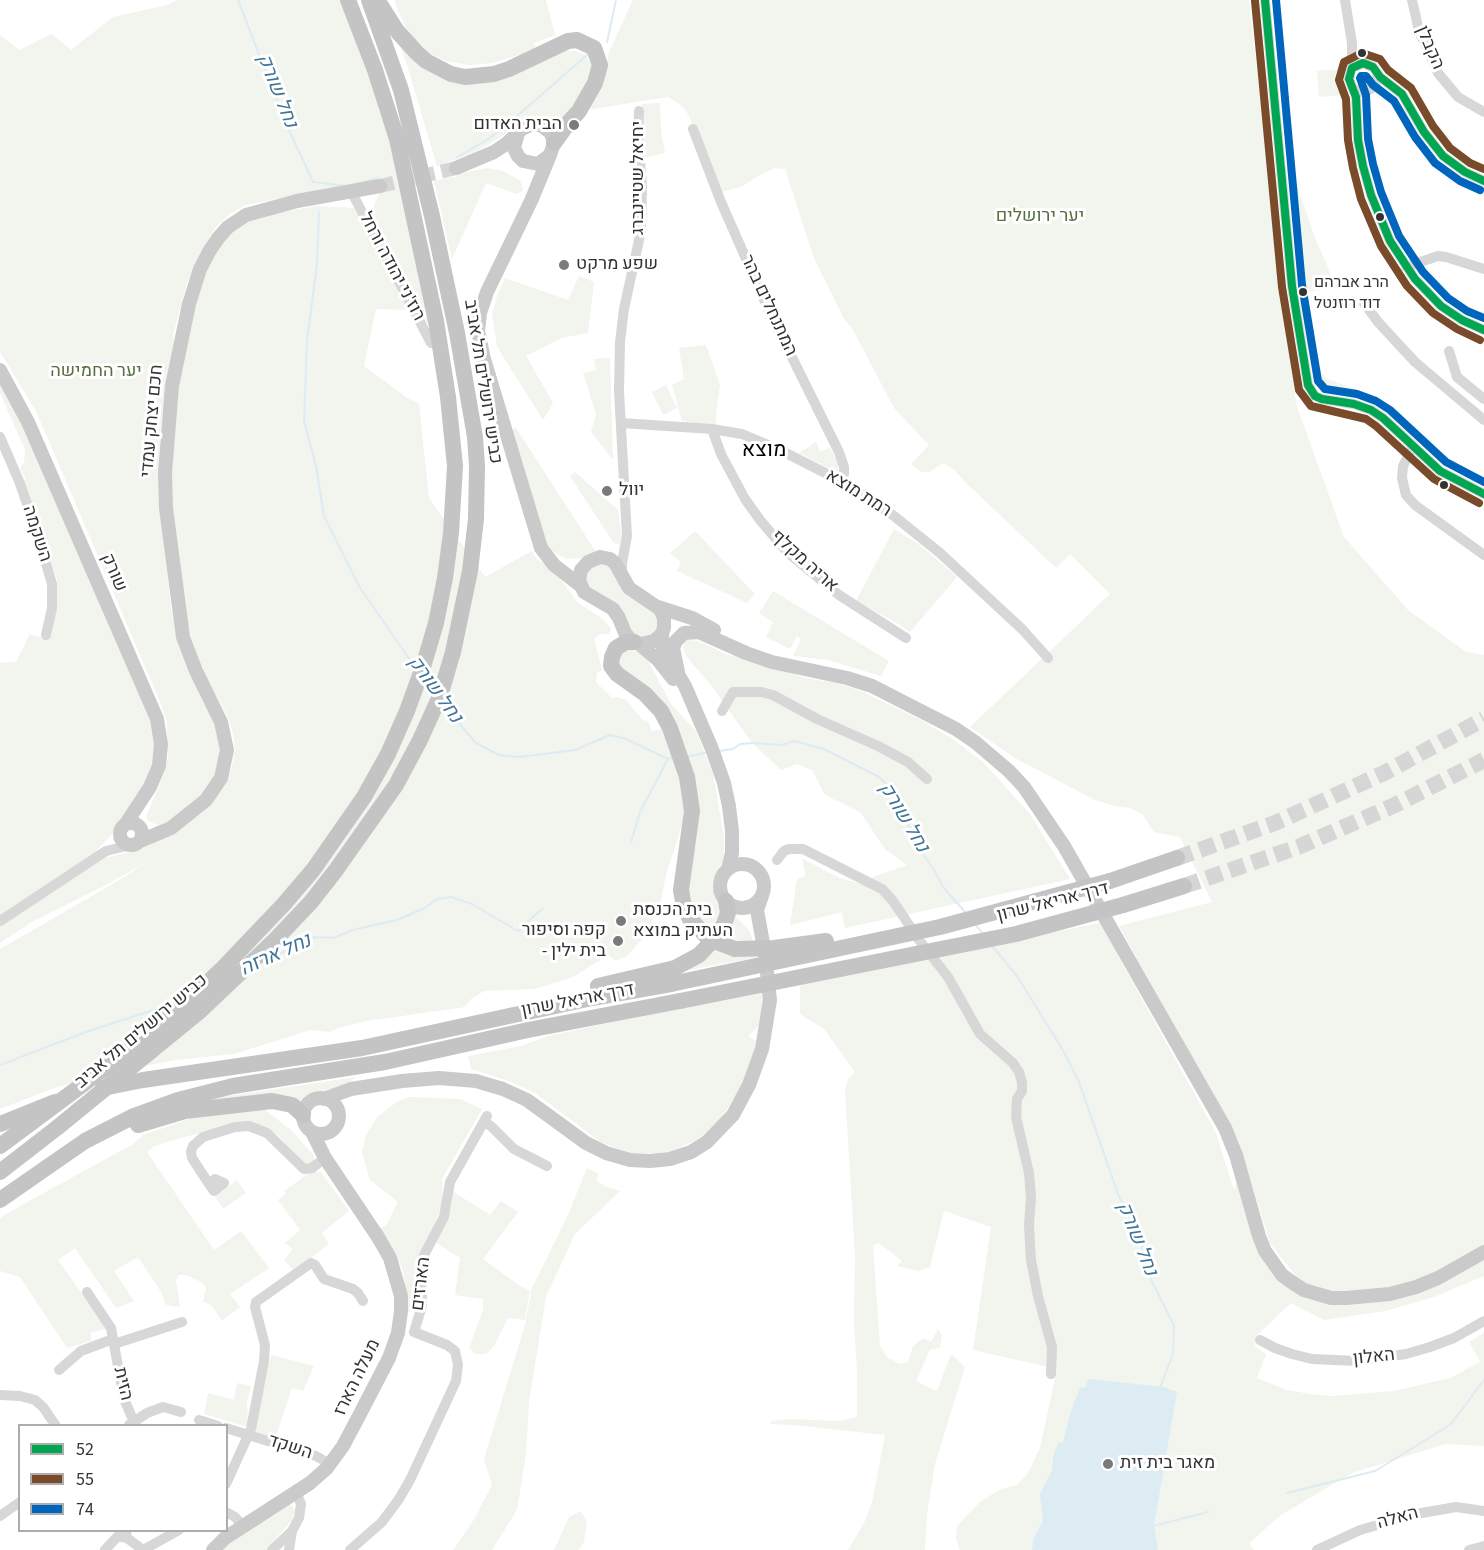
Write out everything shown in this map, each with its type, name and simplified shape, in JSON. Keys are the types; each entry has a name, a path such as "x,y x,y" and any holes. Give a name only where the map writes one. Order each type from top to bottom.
{"highway":[{"name":"כביש ירושלים תל אביב","path":"0,1146 136,1044 223,968 284,904 319,862 358,807 388,754 407,711 430,645 441,601 455,487 448,398 436,321 397,138 375,70 348,0"},
{"name":"כביש ירושלים תל אביב","path":"0,1172 200,1011 269,946 317,894 370,824 396,785 440,696 453,652 470,571 476,519 475,437 457,333 432,216 401,90 369,0"},
{"path":"378,0 397,31 417,53 431,64 451,74 465,77 494,74 568,41 577,40 594,48 600,65 595,83 585,103 550,142"},
{"path":"637,643 626,642 616,648 612,657 612,666 617,674 656,705 666,719 674,738 690,789 692,811 681,890 684,907 690,919 709,939 722,946 742,950 940,927"},
{"name":"דרך אריאל שרון","path":"0,1124 58,1101 123,1084 360,1048 940,927 1110,881 1177,858"},
{"name":"דרך אריאל שרון","path":"0,1200 85,1141 134,1116 208,1092 258,1081 385,1062 528,1030 1016,934 1123,906 1184,886"},
{"path":"360,1048 490,1011 675,968 699,955 717,936 728,908 733,905"},
{"path":"85,1141 169,1115 198,1109 280,1101 292,1105 303,1115"}],"main road":[{"path":"456,168 498,150 524,127 533,124 550,142"},
{"path":"518,133 514,148 530,168 534,178 531,201"},
{"path":"477,160 502,156 538,164 550,142"},
{"path":"550,142 531,201 487,292 480,313 478,331 484,359 539,542 546,557 581,586 589,597 613,609 620,618 625,633 669,673 699,719"},
{"name":"חכם יצחק עמדי","path":"135,833 171,828 194,811 221,778 227,750 221,722 195,670 183,637 166,508 165,473 172,386 189,304 200,269 210,250 228,227 246,215 277,206 380,186"},
{"name":"שורק","path":"0,370 28,422 157,719 161,744 160,759 154,780 145,795 135,833"},
{"path":"546,557 565,564 597,559 615,563 626,584 635,594 658,607 692,618 747,647 798,668"},
{"path":"581,586 579,576 581,570 597,559"},
{"path":"658,607 664,618 663,649 678,672 699,719 718,765 729,806 732,853 728,869 720,884 721,892 752,924 765,954"},
{"path":"637,643 651,643 664,628 689,626 758,658 855,681 901,699 956,729 975,742 1024,787 1064,846 1225,1128 1239,1165 1259,1236 1269,1258 1282,1275 1304,1290 1317,1295 1346,1298 1384,1295 1430,1281 1484,1252"},
{"path":"678,672 673,648 681,635 695,631 717,639"},
{"path":"372,1086 361,1090 343,1102 332,1130 324,1134 312,1132 305,1125 303,1115 310,1102 346,1090 372,1086 424,1078 455,1079 477,1081 513,1093 536,1106 586,1143 613,1156 630,1160 660,1160 680,1156 699,1148 716,1135 733,1115 749,1086 767,1030 770,1000 757,910 764,886 761,876 749,866 739,850 732,831"},
{"path":"728,869 737,865 749,866"},
{"path":"733,905 754,905 762,896"},
{"path":"324,1099 336,1107 339,1117"},
{"name":"מעלה הארז","path":"332,1130 328,1139 327,1152 334,1174"},
{"name":"מעלה הארז","path":"213,1550 225,1538 315,1480 330,1464 347,1438 389,1358 398,1333 402,1311 399,1284 390,1258 334,1174 312,1132"}],"street":[{"path":"1265,0 1292,286 1308,385 1315,396 1322,399 1354,404 1371,410 1383,418 1440,471 1484,494"},
{"path":"1345,0 1352,43 1352,68 1349,79 1353,88 1363,166 1371,195 1390,241 1406,267 1440,306 1484,330"},
{"name":"הקבלן","path":"1412,0 1419,31 1438,73 1458,97 1484,112"},
{"path":"1352,68 1365,63 1373,67 1377,74 1407,100 1424,132 1443,156 1465,172 1484,181"},
{"path":"1356,122 1370,89 1377,81 1377,74"},
{"path":"1353,88 1360,91 1393,86"},
{"name":"יחיאל שטיינברג","path":"622,574 627,536 621,423 620,342 624,309 641,231 639,111"},
{"name":"המתנחלים בהר","path":"693,129 721,202 769,311 839,452 844,467 841,480"},
{"name":"רוז'ני יהודה ורחל","path":"351,191 431,343"},
{"path":"1406,267 1438,256 1484,269"},
{"path":"1364,303 1378,322 1415,362 1484,420"},
{"path":"1449,351 1457,377 1484,399"},
{"name":"רמת מוצא","path":"621,423 728,431 760,440 841,480 894,516 940,553 1023,629 1048,658"},
{"name":"אריה מקלף","path":"712,429 721,454 745,499 788,553 839,595 906,638"},
{"name":"השקמה","path":"0,437 19,481 52,584 52,608 46,635"},
{"path":"1413,447 1403,466 1402,478 1407,495 1416,505 1484,555"},
{"path":"597,559 621,549 626,543 627,536"},
{"path":"722,711 734,692 773,694 817,719 908,762 927,779"},
{"path":"0,921 135,833"},
{"path":"777,860 784,851 803,849 882,889 948,977 980,1034 1013,1063 1019,1072 1022,1090 1017,1099 1016,1117 1029,1173 1031,1260 1052,1347 1051,1374"},
{"name":"הארזים","path":"350,1550 377,1527 399,1499 456,1381 458,1365 455,1351 447,1345 414,1332 422,1306 423,1257 444,1217 450,1182 485,1118 514,1149 547,1166"},
{"path":"209,1184 192,1158 193,1146 203,1137 235,1127 249,1126 263,1131 303,1169 312,1168 325,1158"},
{"path":"228,1480 249,1435 265,1353 255,1307 256,1302 311,1263 315,1265 324,1279 353,1289 363,1301"},
{"name":"הזית","path":"87,1292 108,1322 131,1424"},
{"name":"האלון","path":"1260,1340 1302,1357 1357,1361 1389,1357 1430,1347 1454,1338 1484,1321"},
{"name":"הזית","path":"114,1342 182,1322"},
{"path":"59,1370 81,1351 114,1342"},
{"path":"0,1395 20,1396 34,1400 43,1407 55,1424"},
{"path":"131,1424 147,1413 163,1407 181,1412"},
{"path":"199,1419 215,1424"},
{"name":"השקד","path":"228,1429 316,1456 330,1464"},
{"path":"289,1550 292,1532 301,1508 301,1501 296,1492"},
{"path":"0,1516 18,1503"},
{"name":"האלה","path":"1317,1550 1360,1530 1424,1512 1456,1507 1484,1511"},
{"path":"228,1513 243,1526"},
{"path":"105,1550 118,1536 126,1534 143,1550 175,1532"},
{"path":"272,1550 292,1532"},
{"path":"1469,1550 1484,1546"}],"green space":[{"name":"יער החמישה","path":"177,0 343,0 378,99 378,108 393,145 433,328 424,321 380,237 374,205 380,192 318,191 245,205 230,214 215,228 203,249 187,283 173,335 174,343 160,434 159,488 171,608 178,639 211,711 222,747 218,768 205,793 170,821 159,825 150,822 146,817 164,774 168,757 167,722 161,704 36,411 0,352 0,35 19,50 52,34 71,50 113,17 167,5"},
{"path":"394,0 546,0 555,35 534,43 536,50 492,63 469,65 446,61 431,54 418,44 405,27"},
{"name":"יער ירושלים","path":"633,0 1249,0 1296,404 1344,537 1408,610 1466,652 1484,655 1484,1246 1453,1264 1408,1285 1343,1294 1319,1289 1298,1279 1270,1243 1239,1142 1119,926 1212,902 1180,837 1154,832 1143,815 1131,808 1114,806 1093,799 1015,758 970,727 1110,594 1070,554 1056,568 954,469 943,463 930,472 921,472 911,464 929,445 894,408 852,328 844,319 814,258 785,169 775,168 743,186 719,193 696,130 685,109 678,103 668,97 586,110 606,68 609,52"},
{"path":"398,40 453,78 565,51 575,51 586,55 591,63 593,68 591,83 556,126 545,119 528,117 518,122 501,137 473,153 437,166"},
{"path":"1340,69 1342,95 1319,97 1317,71"},
{"path":"660,103 665,153 643,158 642,104"},
{"path":"487,168 503,171 521,181 523,191 516,194 486,183 452,259 434,181 456,178 457,174"},
{"path":"1292,171 1315,238 1337,288 1303,292"},
{"path":"316,206 354,208 408,310 376,309 364,366 419,404 429,498 485,577 532,551 537,559 555,571 577,602 604,620 611,629 610,634 600,634 594,639 602,670 597,673 596,682 612,698 626,700 642,719 649,722 652,731 666,728 686,797 682,825 666,875 660,904 643,938 627,956 616,961 608,955 573,977 534,989 484,991 472,998 465,1007 367,1021 330,1032 310,1030 234,1054 176,1060 118,1071 57,1087 0,1109 0,949 149,861 35,920 0,943 0,663 16,662 30,634 47,639 57,601 57,579 23,481 26,479 20,468 24,463 25,450 0,393 0,380 21,420 152,726 155,743 153,762 147,779 116,830 96,851 101,859 135,851 167,837 227,779 235,749 233,733 226,713 205,676 191,637 185,613 172,507 169,448 177,381 194,302 215,247 236,225 252,217"},
{"path":"579,276 594,282 588,333 561,338 526,356 553,403 543,420 497,347 492,314 505,278 568,300"},
{"path":"1309,301 1317,358 1322,373 1328,379 1371,395 1386,405 1418,439 1418,449 1387,414 1354,397 1327,392 1314,382 1299,302"},
{"path":"706,345 720,385 716,427 682,421 672,385 684,379 679,348"},
{"path":"610,358 613,460 591,432 596,414 583,373 596,370 594,359"},
{"path":"666,385 677,408 663,415 652,392"},
{"path":"516,428 596,552 581,558 566,559 551,551 546,544 509,431"},
{"path":"816,442 820,451 830,448 838,462 838,473 799,453"},
{"path":"575,472 618,510 622,539 619,545 613,542 570,476"},
{"path":"894,529 921,546 957,577 910,632 856,601"},
{"path":"695,531 755,594 747,603 677,571 681,562 670,553"},
{"path":"608,563 658,614 657,633 647,638 635,635 588,589 584,573 590,564"},
{"path":"773,591 889,661 881,676 828,660 793,656 801,639 797,636 790,649 766,637 772,623 776,624 759,613"},
{"path":"698,641 728,655 752,659 805,678 837,683 861,691 921,720 951,738 983,762 1030,814 1070,879 845,928 842,912 790,925 797,879 806,876 802,858 839,878 857,883 907,865 885,849 860,812 825,795 812,770 797,764 781,770 752,743 710,684 686,656 683,648 684,642"},
{"path":"631,649 648,661 671,704 696,731 713,774 724,837 724,853 713,880 714,895 721,910 715,925 709,931 701,923 687,895 685,748 618,666 618,659 623,651"},
{"path":"736,917 749,930 754,943 722,937"},
{"path":"1100,923 1216,1133 1234,1190 1239,1175 1258,1242 1300,1295 1385,1299 1484,1254 1484,1276 1434,1297 1385,1311 1324,1320 1291,1303 1258,1334 1254,1346 1266,1354 1257,1378 1287,1390 1310,1394 1332,1396 1394,1391 1450,1378 1480,1362 1469,1342 1484,1333 1484,1446 1445,1444 1352,1473 1281,1515 1249,1543 1254,1550 960,1550 956,1538 957,1527 967,1515 981,1501 1001,1489 1017,1485 1028,1473 1040,1448 1057,1369 973,1350 991,1227 944,1211 930,1267 918,1271 897,1266 902,1261 879,1243 873,1246 880,1346 888,1358 900,1364 908,1362 913,1346 924,1338 931,1342 938,1329 942,1335 940,1348 930,1350 916,1381 937,1391 951,1354 965,1367 935,1464 927,1514 925,1550 848,1550 864,1523 872,1503 885,1435 771,1424 771,1421 791,1419 838,1421 857,1417 854,1325 855,1256 845,1092 848,1079 855,1072 824,1029 800,1014 800,982"},
{"path":"716,947 743,956 759,957 673,973"},
{"path":"763,990 763,1022 748,1036 759,1043 742,1087 717,1124 694,1141 671,1151 631,1153 602,1143 535,1093 509,1081 471,1069 468,1056 521,1046 548,1036"},
{"path":"357,1077 338,1089 311,1095 302,1104 208,1103 214,1098"},
{"path":"409,1097 460,1099 482,1109 442,1179 443,1201 434,1228 415,1312 406,1311 407,1295 403,1271 397,1256 379,1229 386,1225 398,1202 370,1180 362,1152 366,1135 377,1117 398,1101"},
{"path":"264,1109 292,1131 314,1156 314,1162 307,1165 301,1162 278,1135 260,1125 225,1126 163,1143 147,1152 214,1250 241,1231 269,1268 230,1294 240,1307 222,1321 212,1306 203,1301 206,1288 203,1283 187,1275 179,1275 176,1280 180,1307 166,1305 161,1292 138,1257 114,1271 134,1301 116,1308 75,1248 58,1260 105,1329 91,1333 91,1341 67,1348 20,1277 0,1271 0,1218 133,1144 143,1135 192,1118"},
{"path":"587,1168 599,1174 596,1181 620,1191 575,1234 546,1297 529,1402 526,1454 517,1510 492,1550 453,1550 473,1521 492,1485 484,1459 525,1325 532,1288 568,1215"},
{"path":"312,1171 321,1172 349,1211 322,1233 329,1244 294,1271 284,1260 293,1249 285,1243 300,1230 278,1200 286,1194 284,1191"},
{"path":"237,1180 246,1193 223,1209 215,1197"},
{"path":"452,1191 490,1215 501,1201 518,1212 483,1259 530,1291 525,1320 508,1318 494,1346 486,1354 476,1354 469,1348 483,1310 483,1299 455,1295 460,1258 435,1242 449,1218"},
{"path":"271,1355 314,1366 303,1391 292,1388 275,1439 255,1432 260,1399"},
{"path":"237,1383 251,1386 247,1402 248,1427 204,1414 208,1393 234,1400"},
{"path":"289,1503 295,1510 292,1520 266,1550 220,1550"},
{"path":"581,1511 587,1522 584,1542 578,1550 554,1550 569,1517"}],"shaded area":[{"name":"מאגר בית זית","path":"1088,1379 1164,1387 1177,1392 1154,1525 1158,1550 1032,1550 1034,1538 1043,1521 1040,1494 1052,1470 1053,1457 1058,1443 1063,1442 1080,1388 1086,1387"}],"waterway":[{"name":"נחל שורק","path":"238,0 284,119 313,182 347,186"},
{"path":"607,42 616,0"},
{"path":"456,158 507,125 588,54"},
{"path":"355,184 378,178"},
{"name":"נחל שורק","path":"319,212 317,264 307,341 304,421 316,466 324,516 360,588 415,667"},
{"name":"נחל שורק","path":"426,681 435,693"},
{"name":"נחל שורק","path":"443,705 476,743 499,755 520,757 575,750 610,735 626,739 668,759 672,758"},
{"name":"נחל שורק","path":"719,751 733,749 740,744 782,745 794,741 824,749 879,777 891,789 922,853 943,887 966,913"},
{"name":"נחל שורק","path":"687,757 708,752"},
{"path":"631,842 640,812 668,759"},
{"name":"נחל ארזה","path":"264,961 315,937 334,938 352,930 397,920 425,908 437,899 452,897 472,904 518,931 543,908"},
{"name":"נחל שורק","path":"975,924 983,934"},
{"name":"נחל שורק","path":"992,946 1017,976 1064,1052 1079,1082 1118,1194 1140,1239 1152,1281 1174,1326 1173,1354 1160,1388"},
{"name":"נחל ארזה","path":"0,1065 83,1033 172,1004"},
{"path":"1287,1493 1375,1471 1450,1425 1484,1380"},
{"path":"1153,1526 1208,1512"}],"tunnel":[{"path":"380,186 456,168"},
{"path":"1177,858 1275,823 1384,773 1484,719"},
{"path":"1184,886 1298,847 1395,805 1484,760"}],"transit line":[{"name":"52","path":"1265,0 1292,286 1308,385 1315,396 1322,399 1354,404 1371,410 1383,418 1440,471 1484,494"},
{"name":"74","path":"1276,0 1302,285 1318,381 1325,389 1357,394 1376,401 1390,410 1446,462 1484,482"},
{"name":"55","path":"1255,1 1282,287 1299,390 1311,406 1366,419 1434,479 1479,503"},
{"name":"55","path":"1480,340 1457,329 1433,313 1407,286 1381,246 1361,199 1353,168 1348,140 1346,99 1339,80 1344,62 1362,53 1380,59 1388,70 1411,88 1433,126 1450,148 1470,163 1484,169"},
{"name":"52","path":"1484,181 1465,172 1443,156 1424,132 1402,94 1380,77 1373,67 1363,63 1352,68 1349,79 1356,97 1358,140 1363,166 1371,195 1390,241 1415,279 1441,306 1462,320 1484,330"},
{"name":"74","path":"1480,190 1460,181 1435,163 1415,137 1394,101 1373,85 1366,76 1361,76 1366,95 1368,139 1373,164 1381,192 1399,236 1423,272 1448,298 1467,311 1484,318"}],"place":[{"name":"הבית האדום","path":"574,125"},
{"name":"שפע מרקט","path":"564,265"},
{"name":"הרב אברהם דוד רוזנטל","path":"1303,292"},
{"name":"יוול","path":"607,491"},
{"name":"בית הכנסת העתיק במוצא","path":"621,921"},
{"name":"קפה וסיפור - בית ילין","path":"618,941"},
{"name":"מאגר בית זית","path":"1108,1464"}],"district":[{"name":"מוצא","path":"764,451"}]}
